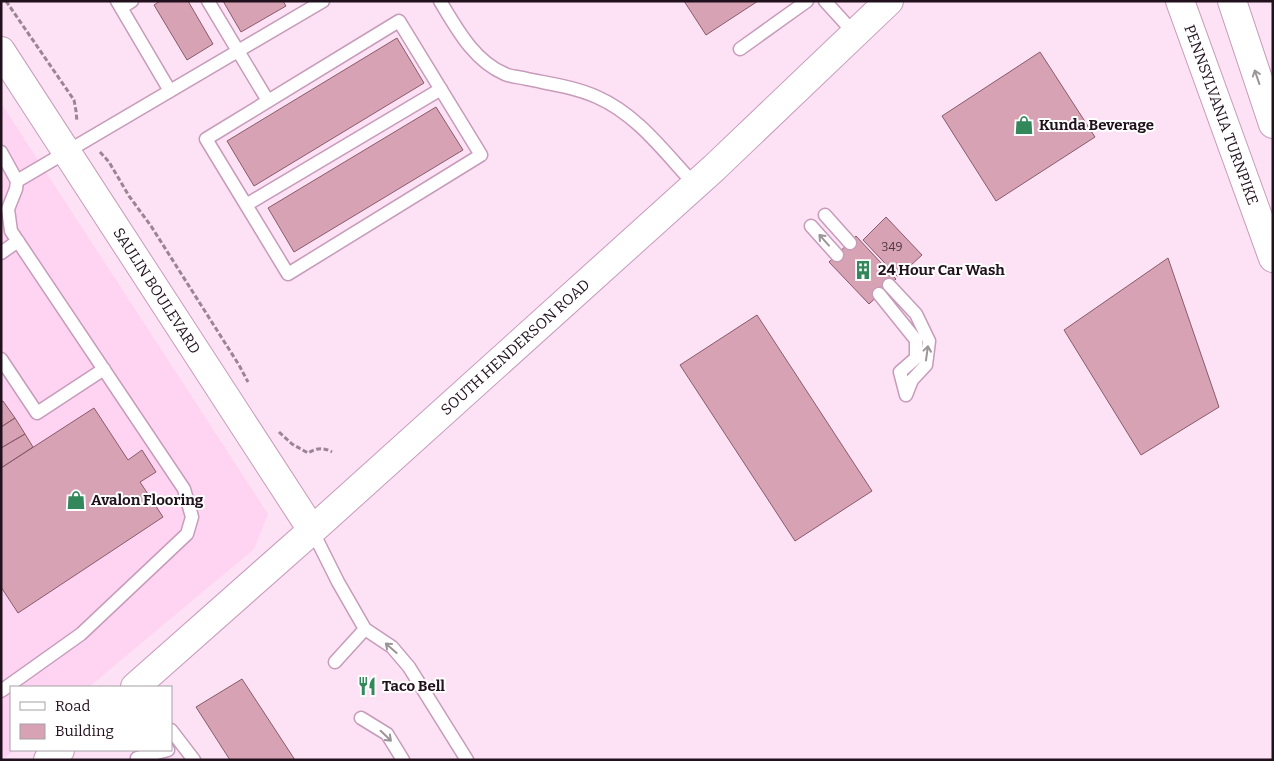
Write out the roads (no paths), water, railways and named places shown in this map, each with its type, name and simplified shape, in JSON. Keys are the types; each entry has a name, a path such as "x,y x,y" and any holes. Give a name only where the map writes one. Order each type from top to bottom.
{"main road":[{"name":"SOUTH HENDERSON ROAD","path":"138,686 695,185 889,1"},
{"name":"PENNSYLVANIA TURNPIKE","path":"1180,1 1273,258"},
{"path":"1232,1 1273,124"},
{"name":"SAULIN BOULEVARD","path":"1,52 312,530"},
{"path":"48,760 59,751"}],"lane":[{"path":"208,1 268,101"},
{"path":"17,180 237,51 303,6 323,1"},
{"path":"440,1 462,37 483,61 505,74 580,90 614,106 640,126 695,185"},
{"path":"740,50 807,1"},
{"path":"826,1 855,34"},
{"path":"123,3 170,91"},
{"path":"399,21 481,155 288,274 206,139 268,101 399,21"},
{"path":"246,205 441,89"},
{"path":"1,152 17,180 8,209 11,230 184,489 192,517 187,534 81,634 1,691"},
{"path":"825,215 850,243"},
{"path":"811,226 837,255"},
{"path":"1,253 18,241"},
{"path":"879,294 916,340 916,358 900,372 906,395 912,380 926,365 929,341 916,314 889,285"},
{"path":"1,359 37,413 104,369"},
{"path":"312,530 338,582 365,629 392,647 409,667 467,760"},
{"path":"335,662 365,629"},
{"path":"409,667 418,695 456,760"},
{"path":"361,718 387,734 403,760"},
{"path":"174,748 194,760"},
{"path":"136,756 160,751"}],"place":[{"name":"Kunda Beverage","path":"1024,125"},
{"name":"24 Hour Car Wash","path":"863,270"},
{"name":"Avalon Flooring","path":"76,500"},
{"name":"Taco Bell","path":"367,686"}]}
